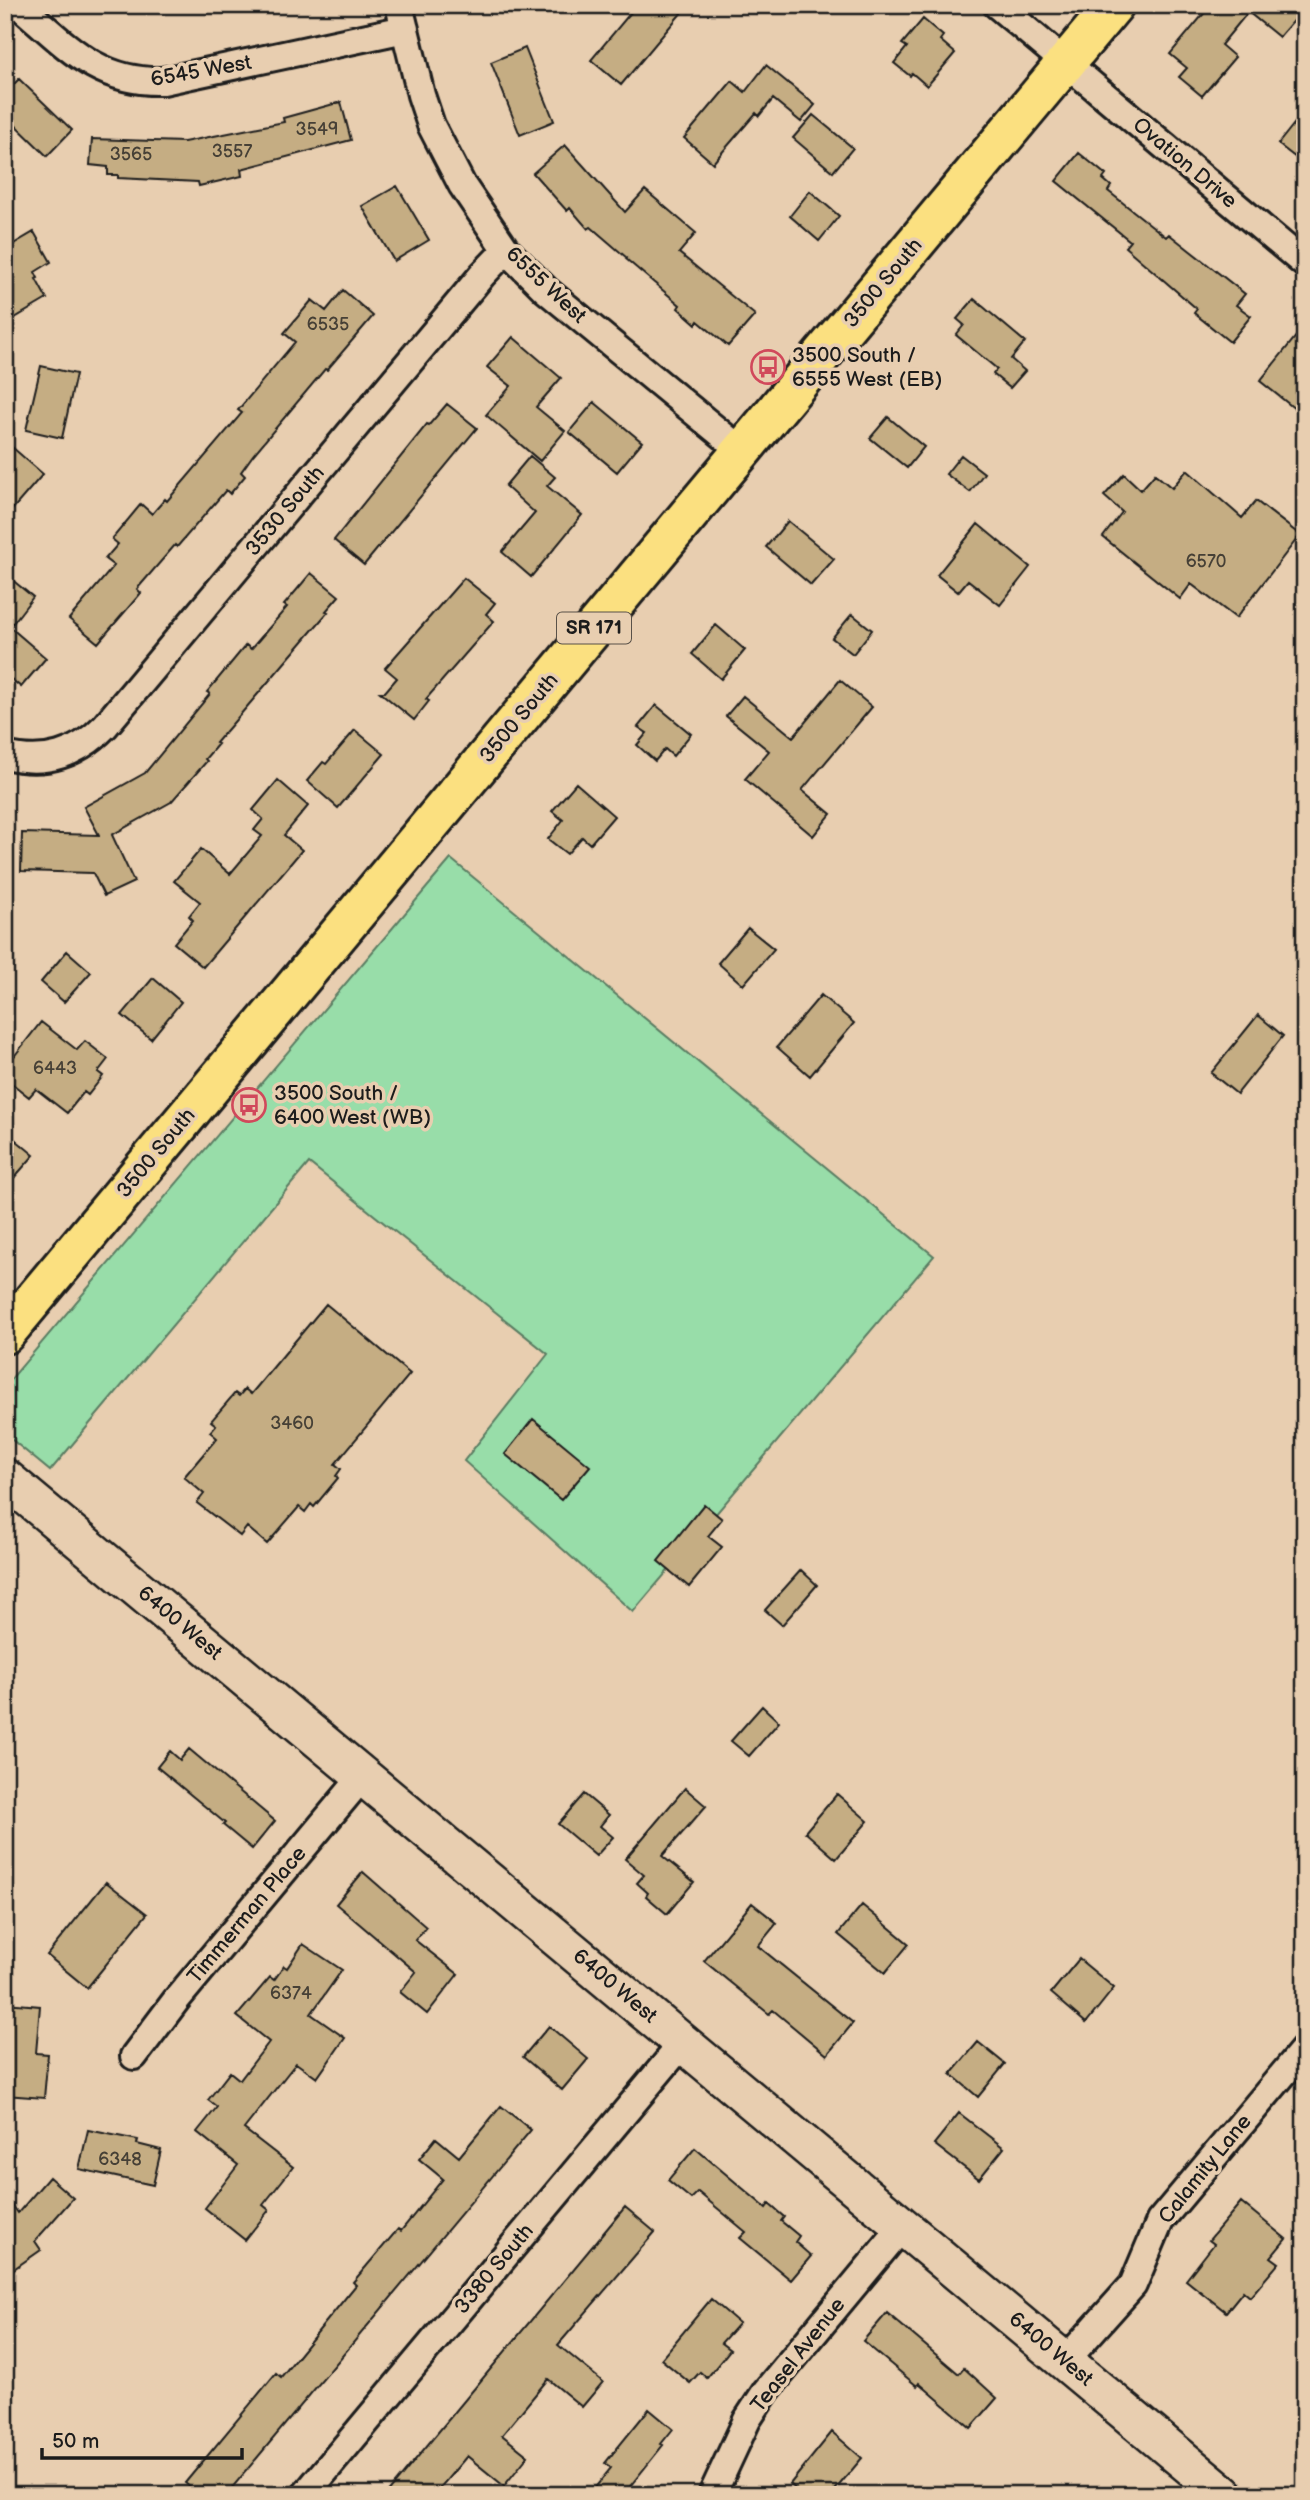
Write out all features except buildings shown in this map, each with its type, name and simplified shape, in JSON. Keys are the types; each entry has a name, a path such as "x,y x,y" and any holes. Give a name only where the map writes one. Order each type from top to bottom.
{"main road":[{"name":"3500 South","path":"5,1334 1114,5"}],"street":[{"name":"6545 West","path":"19,5 85,60 122,78 142,82 163,81 402,17"},
{"name":"Ovation Drive","path":"997,5 1305,264"},
{"name":"6555 West","path":"402,17 431,125 462,185 506,250 546,290 742,451"},
{"name":"3530 South","path":"5,755 29,760 54,758 83,746 106,726 474,284 506,250"},
{"name":"6400 West","path":"5,1478 1225,2495"},
{"name":"Timmerman Place","path":"134,2056 186,1989 363,1776"},
{"name":"3380 South","path":"305,2495 683,2043"},
{"name":"Calamity Lane","path":"1065,2361 1133,2285 1160,2221 1305,2048"},
{"name":"Teasel Avenue","path":"712,2495 747,2420 766,2391 903,2226"}],"green space":[{"path":"451,859 934,1256 633,1612 464,1461 548,1354 309,1163 50,1471 5,1434 5,1386"}],"place":[{"name":"3500 South / 6555 West (EB)","path":"768,367"},
{"name":"3500 South / 6400 West (WB)","path":"249,1105"}]}
